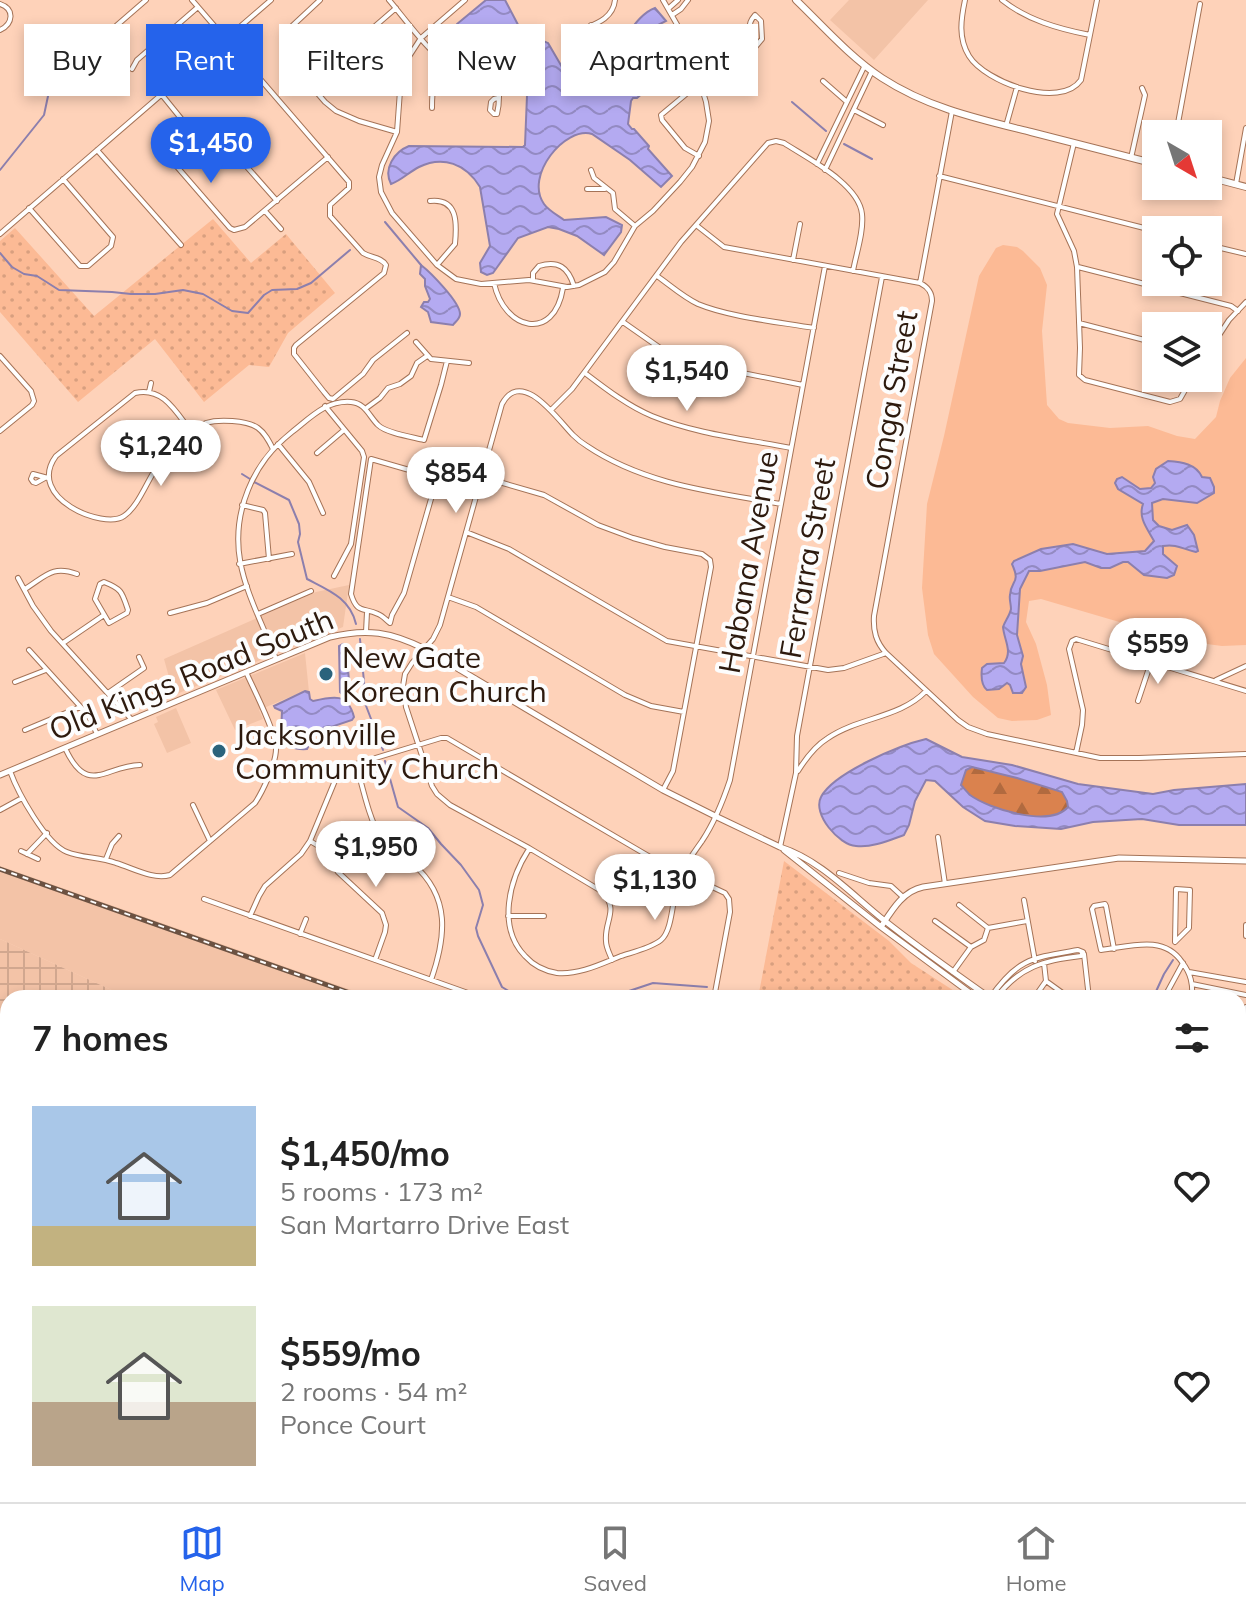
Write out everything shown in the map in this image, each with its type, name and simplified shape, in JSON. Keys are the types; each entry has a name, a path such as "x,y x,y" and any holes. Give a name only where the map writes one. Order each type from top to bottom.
{"main road":[{"path":"796,0 872,71 913,95 952,111 1142,161"},
{"path":"1222,180 1246,187"}],"street":[{"path":"118,24 146,0"},
{"path":"192,0 213,24"},
{"path":"243,24 271,0"},
{"path":"320,0 290,28 284,46 289,60 336,111 397,132"},
{"path":"389,0 428,45"},
{"path":"465,0 421,38 408,58 401,77 397,132 379,177 385,204 392,213 437,265 449,275 468,283 533,280 574,286 605,272 635,226 653,211 699,156 709,121 704,96"},
{"path":"593,24 609,15 615,0"},
{"path":"663,0 676,24"},
{"path":"669,8 678,0"},
{"path":"672,15 688,0"},
{"path":"965,0 962,16 964,44 981,70 1017,87 1048,92 1063,92 1074,88 1081,80 1097,0"},
{"path":"1002,0 1045,24 1090,35"},
{"path":"0,4 10,10 11,18 0,30"},
{"path":"1179,120 1200,4"},
{"path":"132,69 137,60 198,7"},
{"path":"378,24 396,8"},
{"path":"748,24 755,15 761,21 762,39 758,44"},
{"path":"591,25 596,40 583,46 577,34 591,25"},
{"path":"816,164 865,65"},
{"path":"825,170 872,71"},
{"path":"823,81 847,102"},
{"path":"263,82 350,185 330,205 330,216 363,253 382,259 386,265 384,273 294,348 294,354 333,399 407,333"},
{"path":"1006,126 1017,87"},
{"path":"1131,158 1145,95 1142,88"},
{"path":"0,234 161,96"},
{"path":"163,96 192,132"},
{"path":"432,96 432,108"},
{"path":"684,96 661,115 662,120 685,148 699,156"},
{"path":"854,110 883,125"},
{"name":"Conga Street","path":"886,653 876,639 873,622 932,301 928,288 920,283 952,111"},
{"path":"277,201 210,125 200,125 172,149 172,161 234,230 245,227 277,201 328,157"},
{"path":"1236,184 1246,128"},
{"path":"551,410 566,397 696,225 764,146 776,141 784,143 851,190 861,208 862,224 853,271"},
{"path":"1074,143 1058,207 1058,220 1074,251 1077,267 1081,378 1170,402 1180,399 1184,392"},
{"path":"97,150 181,245"},
{"path":"591,170 594,178 613,193 615,209 635,226"},
{"path":"939,176 1142,228"},
{"path":"29,208 80,266 84,267 111,246 111,234 63,179"},
{"path":"587,189 608,189"},
{"path":"430,201 444,201 452,208 454,216 455,244 437,265"},
{"path":"265,211 281,229"},
{"path":"793,260 800,224"},
{"path":"696,225 724,247 920,283"},
{"path":"1222,248 1246,254"},
{"path":"533,280 533,273 539,266 551,265 566,269 574,286"},
{"name":"Habana Avenue","path":"612,960 664,937 682,872 715,816 730,780 825,266"},
{"path":"1077,267 1231,306 1238,311"},
{"path":"657,276 685,297 715,310 814,328"},
{"name":"Ferrarra Street","path":"780,847 796,773 797,736 809,668 882,277"},
{"path":"494,283 500,303 508,313 532,325 544,322 557,307 563,286"},
{"path":"1222,333 1246,302"},
{"path":"622,322 655,345 693,363 803,385"},
{"path":"1079,323 1142,339"},
{"path":"416,342 431,359 469,363"},
{"path":"0,356 31,391 34,401 0,431"},
{"path":"365,409 388,388 411,376 417,363 427,356"},
{"path":"276,659 239,564 237,534 242,505 260,465 278,444 325,406 349,402 365,409 380,428 424,440 447,361"},
{"path":"585,373 627,403 667,422 791,448"},
{"path":"149,392 151,383"},
{"path":"193,434 165,398 141,392 130,396 58,454 46,478 54,494 76,510 106,519 118,519 128,513 163,459 193,434 206,423 252,425 267,437 273,449"},
{"path":"529,848 517,870 508,916 511,934 519,950 531,962 558,973 574,973 612,960 605,939 611,908 606,896 529,848 443,800 428,778 406,707 405,674 437,633 506,397 519,392 539,399 579,440 625,467 677,485 781,504"},
{"path":"325,406 362,451 364,461 351,544 334,576"},
{"path":"317,453 344,430"},
{"path":"278,444 309,482 323,513"},
{"path":"388,634 392,615 404,593 437,478 371,459 351,594 355,604 367,612 378,613 390,623"},
{"path":"482,477 544,495 598,525 633,538 708,558 711,567 673,771 663,790"},
{"path":"242,505 265,513 269,559"},
{"path":"466,532 509,549 660,638 809,668 836,670 886,653 958,720 975,730 1076,754 1122,759 1246,754"},
{"path":"239,564 292,554"},
{"path":"25,589 55,571 77,574"},
{"path":"18,578 33,606 62,644 132,720"},
{"path":"104,582 122,591 127,613 109,623 104,615 97,606 95,595 104,582"},
{"path":"170,613 207,603 247,586"},
{"path":"258,614 311,591"},
{"path":"448,597 476,607 625,695 651,706 684,712"},
{"path":"366,632 367,612"},
{"path":"62,644 104,615"},
{"name":"Old Kings Road South","path":"0,775 330,637 344,633 388,634 425,649 663,790 792,850 826,872 883,924 951,974"},
{"path":"1076,754 1083,710 1069,649 1072,641 1079,639 1246,691"},
{"path":"29,650 88,715 97,734"},
{"path":"108,693 144,668 139,657"},
{"path":"1138,701 1151,662"},
{"path":"1214,681 1246,666"},
{"path":"15,682 46,670"},
{"path":"10,771 22,798 64,851 106,859 164,877 174,872 261,795 276,756 276,744 246,672"},
{"path":"796,773 817,747 832,735 907,707 926,691"},
{"path":"25,730 80,707"},
{"path":"250,916 265,886 301,854 310,841 337,773 356,763 441,738 452,740 657,861 722,891 729,899 730,912 715,990"},
{"path":"65,748 74,766 91,776 105,775 128,765 140,765"},
{"path":"356,763 378,832 421,872 440,906 442,946 431,980"},
{"path":"0,810 22,798"},
{"path":"193,805 210,841"},
{"path":"38,859 24,852 47,833"},
{"path":"106,859 119,836"},
{"path":"938,837 945,884"},
{"path":"310,841 327,851 338,872 382,913 385,932 375,960"},
{"path":"883,924 903,897 915,888 1119,858 1246,861"},
{"path":"839,873 869,883 891,886 903,897"},
{"path":"1174,952 1176,889 1190,890 1189,928 1175,942"},
{"path":"204,899 459,990"},
{"path":"1024,900 1035,962"},
{"path":"959,905 988,928 1027,921"},
{"path":"1114,949 1106,906 1094,906 1092,909 1101,950 1114,949 1149,944 1164,946 1183,963 1192,990"},
{"path":"508,916 544,916"},
{"path":"300,934 306,919"},
{"path":"935,921 971,947"},
{"path":"1246,925 1246,936"},
{"path":"951,974 971,947 984,940 988,928"},
{"path":"998,990 1011,972 1027,961 1035,962 1081,950 1088,990"},
{"path":"1040,990 1046,981 1044,959"},
{"path":"1168,990 1183,963"},
{"path":"1188,972 1246,982"},
{"path":"951,974 968,990"},
{"path":"951,974 978,990"},
{"path":"1046,981 1058,990"},
{"path":"1192,984 1221,990"}],"shaded area":[{"path":"849,0 928,0 874,60 830,20"},
{"path":"213,219 251,263 286,234 335,293 288,333 269,367 249,365 204,402 155,339 78,402 0,312 0,241 15,228 94,316"},
{"path":"1003,245 1023,251 1040,268 1047,285 1042,331 1047,405 1059,419 1110,428 1148,426 1195,439 1216,417 1230,378 1246,358 1246,645 1222,646 1184,641 1041,599 1029,601 1026,622 1036,644 1051,715 1037,720 998,718 973,697 934,654 928,635 922,588 927,504 979,276 996,248"},
{"path":"349,585 343,627 174,695 164,659 316,592"},
{"path":"305,653 309,692 304,691 259,710 263,719 235,730 216,690"},
{"path":"176,708 191,743 167,753 154,724 158,722 156,717"},
{"path":"784,861 889,941 911,963 953,990 760,990"},
{"path":"0,866 351,990 112,990 0,939"},
{"path":"0,939 112,990 0,990"}],"green space":[{"path":"972,767 1062,792 1068,807 1048,816 1034,816 991,806 970,795 961,785 966,770"}],"water":[{"path":"486,0 505,0 518,24 457,24"},
{"path":"655,8 666,21 660,24 635,24"},
{"path":"545,42 561,65 561,96 639,96 631,101 628,124 672,176 661,187 630,160 592,134 570,138 560,145 543,167 539,193 544,204 564,220 606,217 622,225 621,232 604,255 577,236 548,227 518,238 493,273 487,275 481,272 480,263 490,246 480,187 468,172 453,164 437,162 419,167 391,184 389,178 391,162 409,146 525,145 527,96 545,96"},
{"path":"421,265 459,309 459,317 453,325 431,322 428,312 421,307 430,299 425,279 420,274"},
{"path":"1168,461 1192,466 1202,477 1210,478 1214,487 1214,493 1197,503 1163,499 1152,503 1153,520 1159,526 1172,530 1187,525 1194,535 1198,551 1163,546 1163,554 1177,566 1174,575 1167,578 1144,575 1128,562 1110,568 1085,562 1029,571 1020,589 1017,635 1026,687 1022,693 1013,693 1007,683 999,689 987,690 982,680 982,668 987,664 1004,663 1007,659 1003,627 1011,609 1011,590 1016,578 1014,561 1041,549 1073,544 1107,554 1145,551 1154,541 1142,518 1143,504 1118,489 1115,483 1122,477 1140,489 1151,488 1155,483 1153,477 1156,469"},
{"path":"339,646 346,646 350,692 343,695 340,692"},
{"path":"305,691 309,692 313,701 344,700 354,717 316,732 307,749 298,749 291,747 284,739 282,711 274,706"},
{"path":"926,739 962,757 1012,765 1078,784 1153,794 1246,784 1246,825 1179,825 1142,819 1093,822 1061,829 1015,826 985,821 963,807 935,781 926,780 915,801 904,835 868,846 856,846 835,835 820,812 821,797 828,788 853,770","holes":["972,767 1062,792 1068,807 1048,816 1019,814 991,806 970,795 961,785 966,770"]}],"waterway":[{"path":"0,170 44,115 48,96"},
{"path":"792,102 826,131"},
{"path":"844,144 872,159"},
{"path":"385,222 421,265"},
{"path":"0,253 12,267 24,274 37,276 59,290 131,294 183,290 203,294 232,311 248,313 272,290 297,289 311,283 350,250"},
{"path":"242,474 250,479"},
{"path":"254,482 289,500 299,524 298,542 307,579 343,601 356,624"},
{"path":"360,639 363,698 383,750"},
{"path":"385,761 398,807 428,828 479,890 483,905 476,928 478,936 502,987 507,990"},
{"path":"1157,990 1173,960"},
{"path":"632,990 653,983 707,987"}],"railway":[{"path":"0,869 341,990"}],"place":[{"name":"New Gate Korean Church","path":"326,674"},
{"name":"Jacksonville Community Church","path":"219,751"}]}
